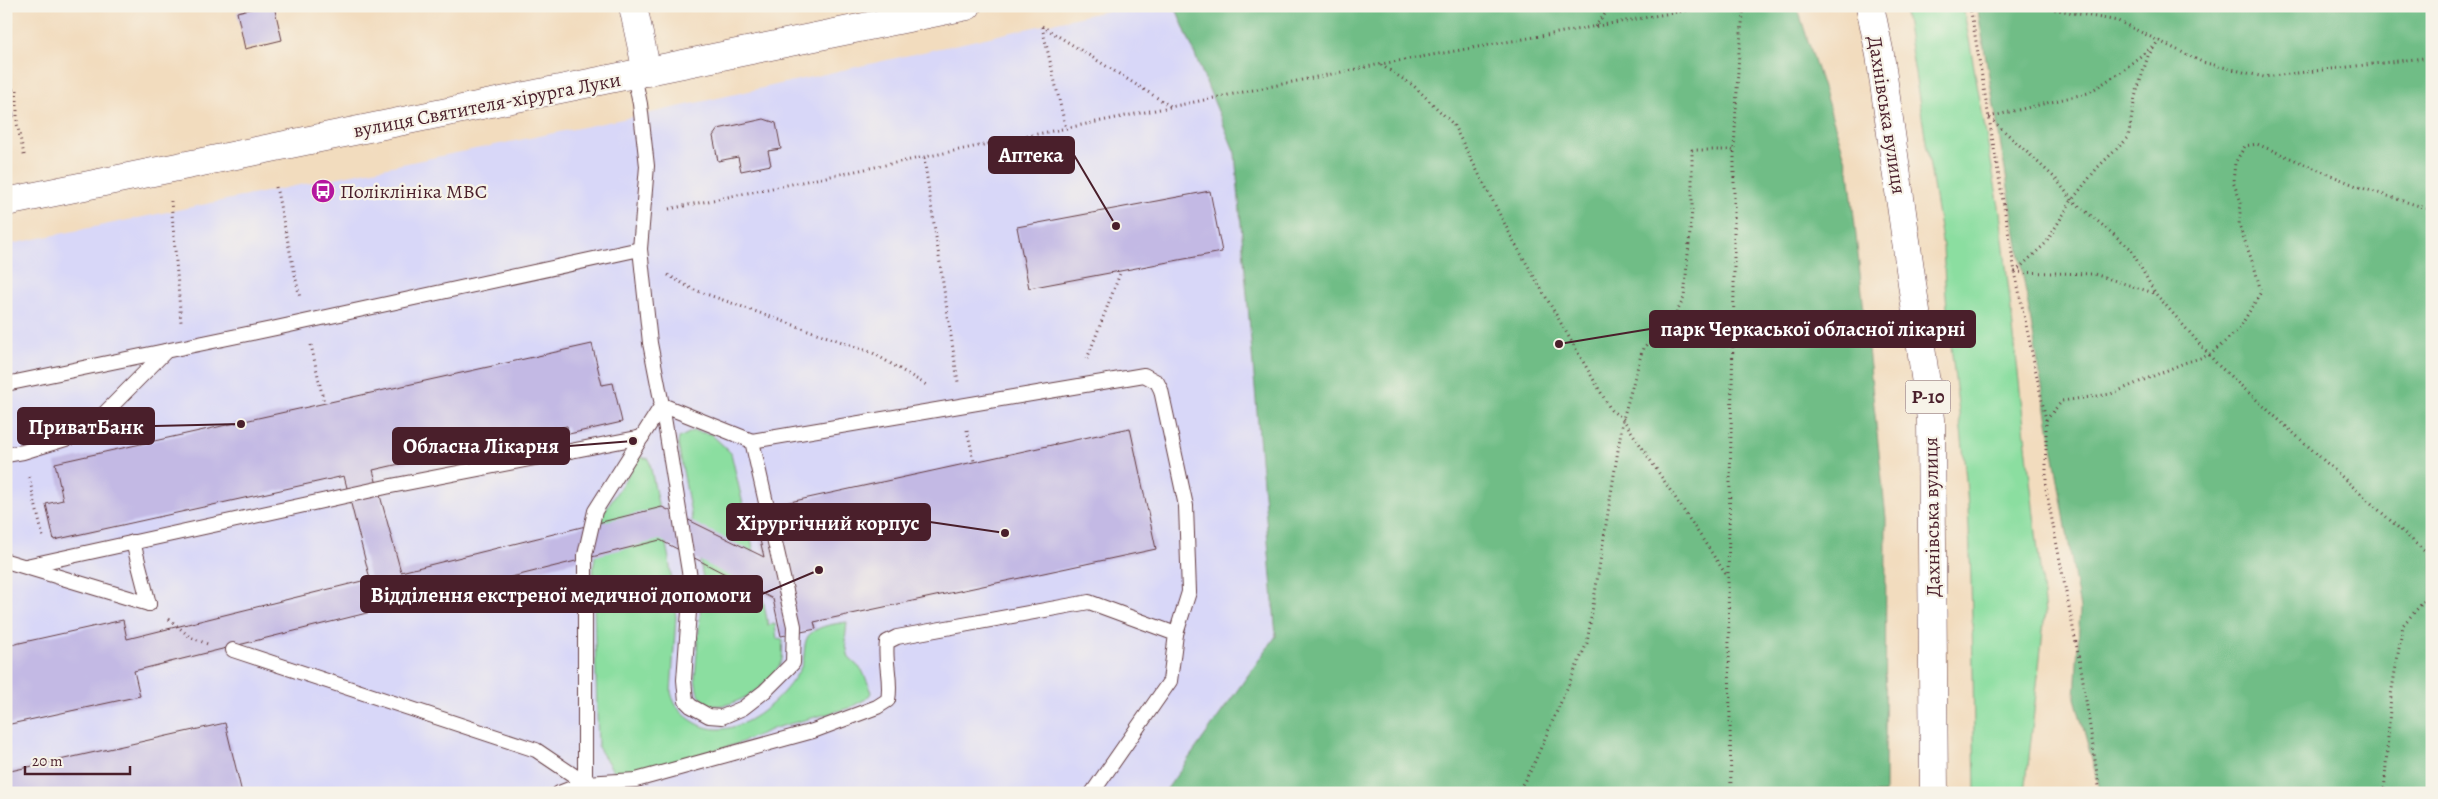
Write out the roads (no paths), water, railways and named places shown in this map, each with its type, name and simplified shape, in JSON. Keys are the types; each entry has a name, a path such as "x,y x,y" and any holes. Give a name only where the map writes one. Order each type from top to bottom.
{"street":[{"path":"633,6 641,73"},
{"name":"вулиця Святителя-хірурга Луки","path":"6,202 967,6"},
{"name":"Дахнівська вулиця","path":"1870,6 1880,54 1931,418 1934,793"}],"lane":[{"path":"641,73 640,104 647,166 640,249 650,343 691,584 684,680 686,701 709,716 722,716 743,708 765,691 793,663 794,626 752,441"},
{"path":"6,384 640,249"},
{"path":"6,455 23,452 85,433 166,351"},
{"path":"662,405 752,441 1144,375 1157,382 1162,390 1186,506 1189,592 1176,634 1170,681 1092,793"},
{"path":"585,783 585,556 595,511 662,405"},
{"path":"26,566 386,486 642,437"},
{"path":"6,561 149,604 133,542"},
{"path":"559,793 585,783 636,780 814,731 878,707 888,700 890,687 885,655 886,642 897,637 1089,602 1176,634"},
{"path":"233,650 536,750 585,783"}],"place":[{"name":"Поліклініка МВС","path":"323,191"},
{"name":"Аптека","path":"1116,226"},
{"name":"парк Черкаської обласної лікарні","path":"1559,344"},
{"name":"ПриватБанк","path":"241,424"},
{"name":"Обласна Лікарня","path":"633,441"},
{"name":"Хірургічний корпус","path":"1005,533"},
{"name":"Відділення екстреної медичної допомоги","path":"819,570"}]}
